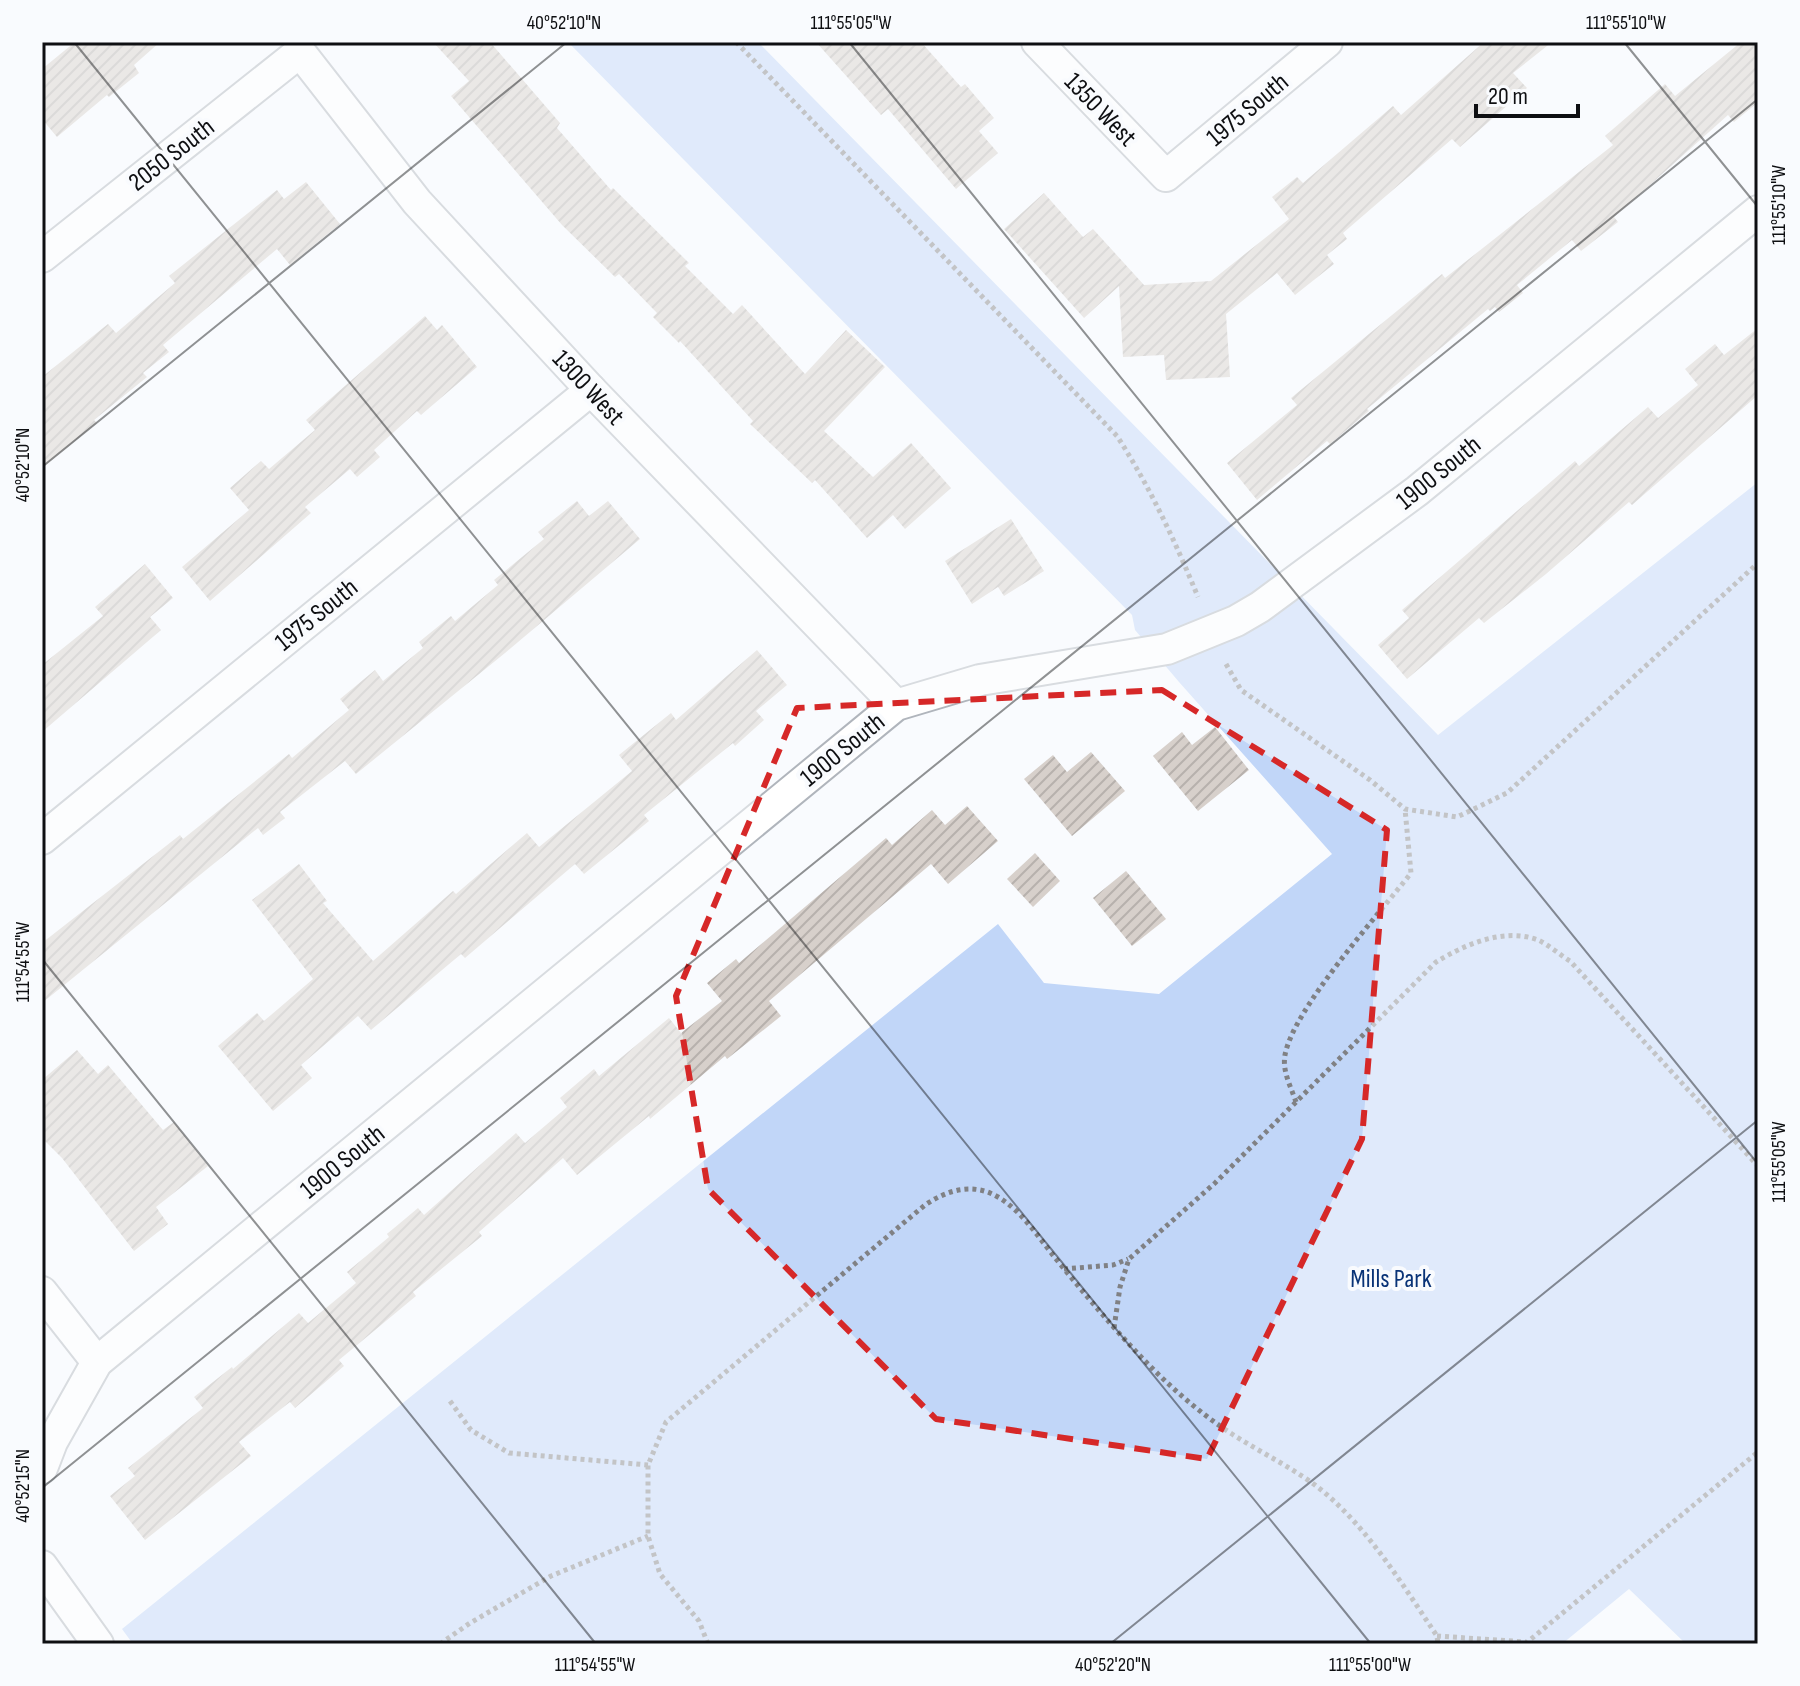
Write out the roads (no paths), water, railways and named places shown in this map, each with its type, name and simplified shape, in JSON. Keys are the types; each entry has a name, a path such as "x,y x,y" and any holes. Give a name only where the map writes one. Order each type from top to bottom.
{"street":[{"name":"1350 West","path":"1037,42 1166,176"},
{"name":"1975 South","path":"1166,176 1327,42"},
{"name":"2050 South","path":"42,257 300,52"},
{"name":"1300 West","path":"300,52 417,202 591,390 896,705"},
{"name":"1900 South","path":"42,1468 52,1442 97,1362 896,705 980,680 1167,649 1236,621 1260,607 1417,491 1758,211"},
{"name":"1975 South","path":"42,839 591,390"},
{"path":"42,1292 97,1362"},
{"path":"42,1566 98,1644"}],"park label":[{"name":"Mills Park","path":"1391,1278"}]}
